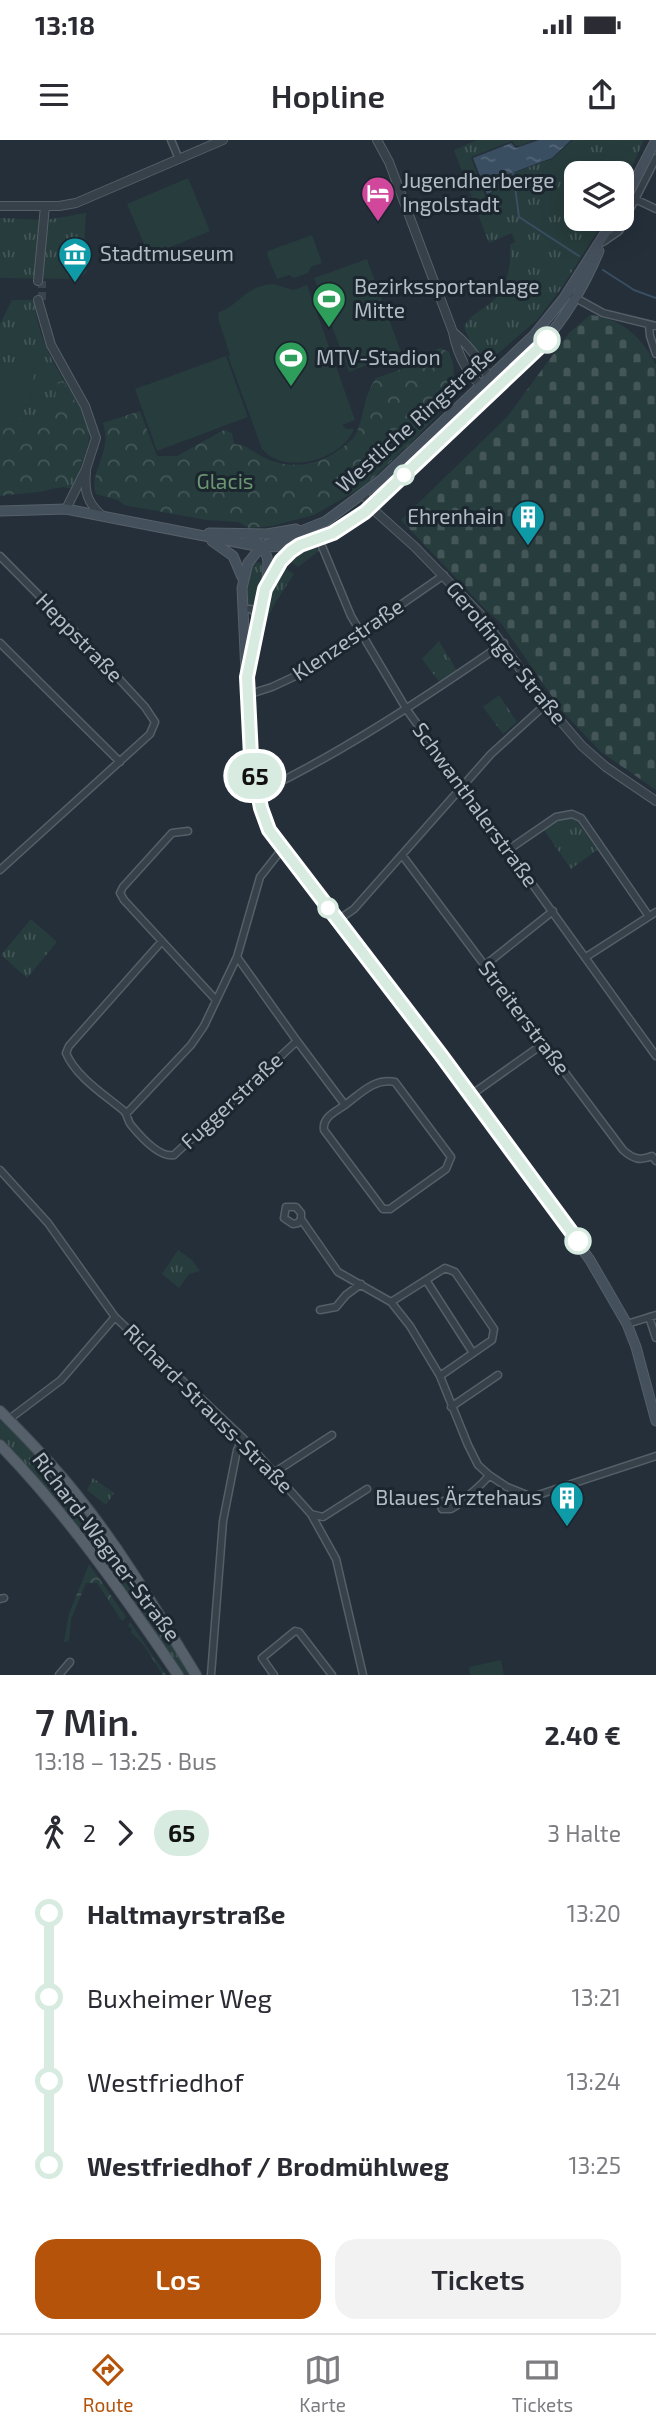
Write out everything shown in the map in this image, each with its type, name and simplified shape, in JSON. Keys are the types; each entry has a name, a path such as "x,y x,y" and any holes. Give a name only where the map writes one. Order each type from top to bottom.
{"main road":[{"path":"634,182 656,140"},
{"name":"Westliche Ringstraße","path":"0,511 66,509 261,547 300,545 319,539 345,526 371,506 547,340 577,299 608,231"},
{"name":"Westliche Ringstraße","path":"261,547 318,525 364,495 534,335 568,293 604,238"},
{"name":"Westliche Ringstraße","path":"188,532 267,534 318,525"},
{"path":"243,534 261,547 267,558 265,589 247,677"},
{"path":"208,538 233,556 242,580 251,756 264,817 282,849 471,1095 578,1241 627,1324 656,1421"},
{"path":"265,589 281,561 300,545"},
{"path":"242,580 248,563 261,547"},
{"name":"Richard-Wagner-Straße","path":"0,1411 66,1482 97,1521 131,1570 196,1675"},
{"name":"Richard-Wagner-Straße","path":"0,1444 82,1541 178,1675"}],"street":[{"path":"171,140 179,159"},
{"path":"0,206 59,206 85,201 223,140"},
{"path":"377,140 389,162 461,359 481,386 493,392"},
{"name":"Westliche Ringstraße","path":"604,238 619,231 656,158"},
{"path":"635,199 656,209"},
{"path":"40,281 45,206"},
{"path":"568,293 603,313 653,326 655,349"},
{"path":"40,300 42,319 51,345 85,406 96,438 86,469 66,509"},
{"path":"453,332 460,337 491,377 493,392"},
{"path":"86,469 85,492 88,500 101,515"},
{"name":"Gerolfinger Straße","path":"364,495 371,506 444,575 503,643 547,704 582,746 606,767 656,801"},
{"name":"Schwanthalerstraße","path":"319,539 342,599 407,710 656,1056"},
{"name":"Heppstraße","path":"0,556 85,642 145,707 155,722 150,734 120,762"},
{"name":"Klenzestraße","path":"247,695 302,673 444,575"},
{"path":"243,613 246,609 251,609 259,616"},
{"path":"0,643 120,762 0,870"},
{"path":"258,793 344,749 407,710 503,643"},
{"path":"338,920 354,909 491,754 547,704"},
{"path":"508,850 556,817 572,814 580,818 648,915"},
{"path":"188,831 172,833 122,887 120,893 216,1000"},
{"path":"127,1113 191,1045 204,1026 237,957 260,877 282,849"},
{"name":"Streiterstraße","path":"402,855 623,1150 638,1160 655,1157"},
{"path":"484,966 553,911"},
{"path":"586,957 656,912"},
{"name":"Fuggerstraße","path":"162,941 69,1046 66,1053 77,1069 127,1113 131,1125 160,1153 167,1156 174,1155 297,1041 237,957"},
{"path":"297,1041 345,1105"},
{"path":"471,1095 543,1044"},
{"path":"385,1080 395,1082 451,1157 450,1163 446,1169 390,1209 383,1209 324,1130 326,1119 345,1105 374,1083 385,1080"},
{"name":"Richard-Strauss-Straße","path":"0,1170 49,1224 115,1317 243,1438 311,1514 336,1559 363,1675"},
{"path":"301,1219 338,1272 391,1302 410,1326 440,1376 478,1465 489,1475 507,1487 532,1497 656,1456"},
{"path":"391,1302 445,1268 455,1272 494,1329 492,1340 440,1376"},
{"path":"426,1280 473,1353"},
{"path":"320,1310 336,1307 361,1284"},
{"path":"627,1324 653,1316 656,1338"},
{"path":"8,1420 61,1380 115,1317"},
{"path":"451,1406 498,1376"},
{"path":"275,1472 332,1436"},
{"path":"211,1675 223,1521 237,1450 243,1438"},
{"path":"456,1506 484,1483 489,1475"},
{"path":"311,1514 323,1517 367,1489"},
{"path":"274,1675 262,1658 295,1632 299,1632 332,1675"},
{"path":"59,1675 70,1662"}],"green space":[{"path":"477,140 534,140 520,146 512,141 471,157 485,196 493,193 493,180 552,159 573,140 644,140 634,162 564,161 564,231 597,231 563,286 537,320 489,361 477,351 464,327 471,317 500,292 509,270 510,245 515,242 512,233 489,243 454,150"},
{"path":"188,178 210,231 149,256 127,204"},
{"path":"86,213 84,247 87,272 78,279 0,278 0,218 46,220"},
{"path":"312,235 322,263 311,267 308,273 294,278 289,275 277,279 267,255 268,251"},
{"path":"367,259 401,352 349,372 314,278"},
{"name":"MTV-Stadion","path":"274,284 293,290 307,285 355,420 342,425 346,429 354,429 348,440 326,456 312,461 284,462 262,449 228,356 230,355 218,318 219,312 250,291"},
{"path":"12,300 34,300 38,323 48,351 84,416 89,437 72,489 64,487 0,496 0,324"},
{"path":"590,315 611,320 629,331 644,346 656,365 656,790 601,752 562,711 501,623 401,520 507,417 569,333"},
{"name":"Glacis","path":"440,348 449,352 453,364 453,392 445,407 366,485 314,515 272,526 249,528 238,522 207,520 124,505 118,500 96,494 95,478 105,444 103,423 140,411 157,456 177,456 224,430 232,433 234,444 246,447 272,461 300,465 319,461 354,437 368,393 376,378 431,359"},
{"path":"226,356 248,417 157,451 135,389"},
{"path":"0,362 35,366 30,406 0,402"},
{"path":"63,381 84,425 86,448 82,459 71,477 58,487 0,496 0,419 14,416 21,418 27,425 40,427 53,406 58,382"},
{"path":"475,397 477,399 374,498 403,469 407,461"},
{"path":"315,545 319,551 298,567 288,560 299,551"},
{"path":"254,562 264,563 256,605 245,604 247,573"},
{"path":"282,567 294,574 275,603 262,630 269,600"},
{"path":"439,641 457,671 440,683 422,659"},
{"path":"499,695 517,722 503,734 483,707"},
{"path":"571,817 577,821 597,850 571,869 544,830 557,821"},
{"path":"31,919 57,942 27,978 1,955"},
{"path":"178,1250 192,1260 200,1271 189,1274 179,1288 162,1274"},
{"path":"0,1415 91,1522 191,1675 183,1675 55,1501 0,1440"},
{"path":"93,1478 114,1493 106,1505 87,1490"},
{"path":"89,1564 126,1617 122,1621 97,1583 86,1583 71,1619 69,1641 64,1642 69,1614"},
{"path":"130,1622 166,1675 163,1675 143,1644 131,1632 132,1629 128,1626"},
{"path":"501,1660 504,1675 470,1675 469,1667"}],"water":[{"path":"539,140 571,140 552,158 492,180 492,192 487,194 473,158 511,143 516,148"}],"waterway":[{"path":"513,171 519,217 579,256"},
{"path":"603,270 634,290 656,298"}],"tunnel":[{"path":"42,281 42,300"}],"bus line":[{"name":"65","path":"547,340 365,512 333,533 300,545 281,561 265,589 247,677 248,716 251,756 261,808 269,830 526,1168 578,1241"}],"place":[{"name":"Jugendherberge Ingolstadt","path":"378,223"},
{"name":"Stadtmuseum","path":"75,284"},
{"name":"Bezirkssportanlage Mitte","path":"329,329"},
{"name":"MTV-Stadion","path":"291,388"},
{"name":"Ehrenhain","path":"528,547"},
{"name":"Blaues Ärztehaus","path":"567,1528"}]}
